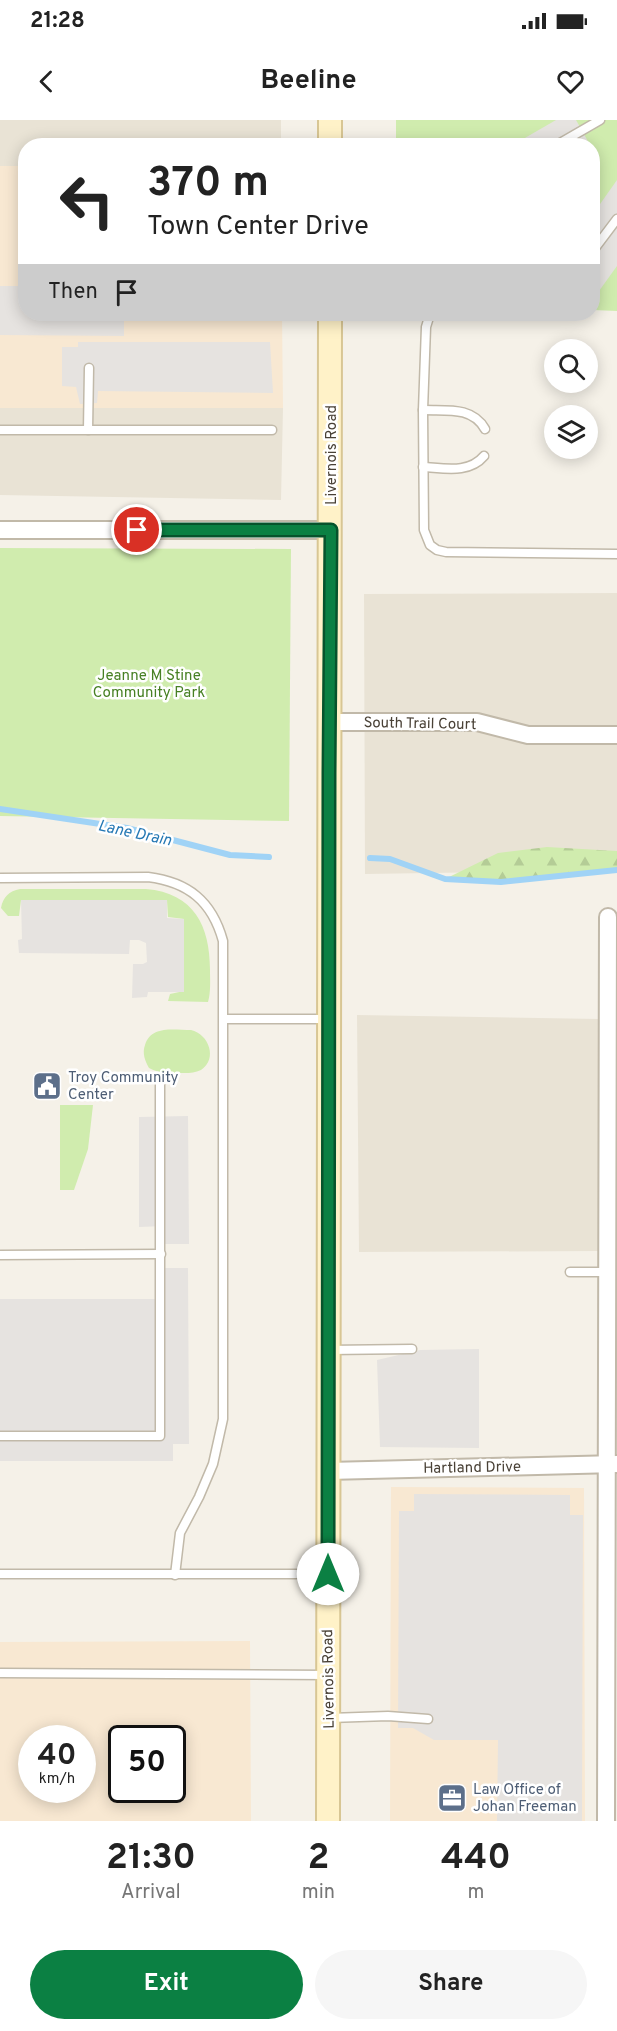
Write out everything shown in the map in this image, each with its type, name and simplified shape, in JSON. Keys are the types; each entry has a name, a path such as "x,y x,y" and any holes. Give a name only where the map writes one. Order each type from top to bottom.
{"main road":[{"path":"330,120 330,138"},
{"name":"Livernois Road","path":"328,1821 330,321"}],"street":[{"path":"0,530 331,530"},
{"name":"South Trail Court","path":"330,722 477,722 528,735 617,735"},
{"path":"606,1821 613,1464 607,1272 608,917"},
{"name":"Hartland Drive","path":"328,1471 613,1464"}],"lane":[{"path":"569,138 600,120"},
{"path":"600,241 617,219"},
{"path":"428,321 423,410 423,467 424,530 430,545 446,552 617,554"},
{"path":"88,430 89,368"},
{"path":"423,410 470,414 478,418 485,429"},
{"path":"0,430 272,430"},
{"path":"423,467 462,469 472,466 483,456"},
{"path":"0,878 148,877 169,881 188,889 210,909 220,930 224,952 223,1419 211,1471 180,1533 176,1575"},
{"path":"224,1019 328,1020"},
{"path":"0,1436 160,1436 160,1083"},
{"path":"0,1255 161,1254"},
{"path":"570,1272 607,1272"},
{"path":"328,1350 411,1349"},
{"path":"0,1574 328,1574"},
{"path":"0,1673 328,1675"},
{"path":"329,1718 388,1716 428,1719"}],"shaded area":[{"path":"0,120 281,120 281,138 18,138 18,166 0,166"},
{"path":"556,120 576,120 586,138 525,138"},
{"path":"0,166 18,166 18,321 282,321 283,408 0,408"},
{"path":"617,180 617,266 600,290 600,204"},
{"path":"0,286 18,286 18,321 124,321 124,336 0,335"},
{"path":"78,342 270,342 273,393 98,391 97,403 80,404 76,387 62,386 62,347 78,347"},
{"path":"0,408 283,408 281,500 0,495"},
{"path":"617,593 617,870 365,874 364,594"},
{"path":"21,900 167,900 167,918 184,919 184,992 148,992 147,997 132,998 133,964 147,962 146,943 139,940 130,940 129,954 19,953 18,940 22,939"},
{"path":"357,1015 599,1019 598,1251 359,1252"},
{"path":"188,1116 189,1244 164,1244 164,1226 139,1227 139,1117"},
{"path":"162,1268 188,1268 189,1444 173,1444 173,1461 0,1461 0,1299 162,1299"},
{"path":"479,1349 479,1448 380,1447 377,1360 420,1350"},
{"path":"391,1487 584,1488 585,1821 390,1821"},
{"path":"414,1494 570,1495 570,1515 583,1515 582,1821 497,1821 498,1740 434,1740 413,1728 398,1728 399,1511 414,1511"},
{"path":"250,1641 251,1821 0,1821 0,1642"}],"green space":[{"path":"396,120 617,120 617,311 600,310 600,138 396,138"},
{"name":"Jeanne M Stine Community Park","path":"0,548 291,549 289,821 0,816"},
{"path":"547,847 617,851 617,870 501,882 445,879 498,853"},
{"path":"20,889 146,889 176,897 196,914 207,939 210,970 208,1002 168,1001 170,994 184,991 184,919 168,917 167,900 21,900 19,916 8,916 1,908 3,901 7,895"},
{"path":"171,1029 191,1030 203,1036 209,1047 209,1060 201,1070 189,1073 170,1073 149,1068 144,1051 152,1034"},
{"path":"60,1105 93,1105 88,1149 74,1190 60,1190"}],"waterway":[{"name":"Lane Drain","path":"0,809 127,828 230,855 269,857"},
{"name":"Lane Drain","path":"370,858 390,859 445,879 501,882 617,870"}],"place":[{"name":"Troy Community Center","path":"47,1086"},
{"name":"Law Office of Johan Freeman","path":"452,1798"}],"route":[{"path":"137,530 331,530 328,1574"}]}
